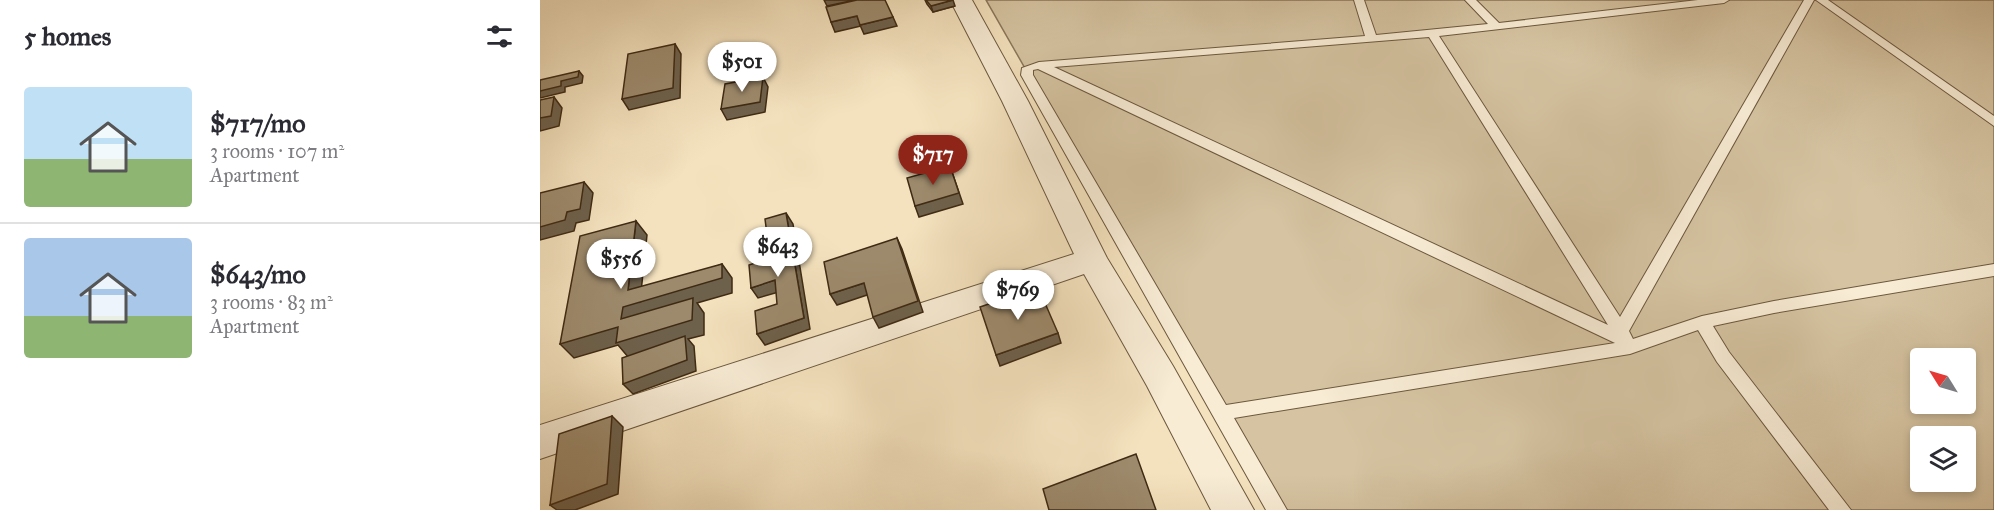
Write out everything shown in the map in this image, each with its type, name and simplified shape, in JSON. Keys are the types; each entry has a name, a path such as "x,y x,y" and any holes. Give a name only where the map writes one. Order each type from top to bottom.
{"street":[{"path":"961,0 1015,100 1092,260 1160,376 1233,510"},
{"path":"540,442 1092,260"}],"lane":[{"path":"1359,0 1371,38"},
{"path":"1470,0 1497,27"},
{"path":"1277,510 1027,75 1028,68 1039,65 1432,34 1724,0"},
{"path":"1626,339 1809,0"},
{"path":"1821,0 1994,122"},
{"path":"1432,34 1626,339"},
{"path":"1039,65 1626,339"},
{"path":"1221,413 1626,339 1774,307 1994,270"},
{"path":"1702,322 1723,357 1840,510"}],"shaded area":[{"path":"986,0 1994,0 1994,510 1277,510"}],"building":[{"path":"857,0 885,0 893,17 860,25 857,16 831,22 826,7"},
{"path":"926,0 953,0 931,6"},
{"path":"675,44 673,88 622,99 628,54"},
{"path":"579,71 578,77 561,81 561,86 540,91 540,80"},
{"path":"763,77 760,102 721,109 725,84"},
{"path":"554,97 551,116 540,118 540,100"},
{"path":"950,166 959,193 915,206 907,178"},
{"path":"584,182 580,209 567,212 565,220 540,227 540,193"},
{"path":"786,213 804,318 757,334 755,311 777,304 775,280 751,288 749,265 770,258 765,219"},
{"path":"636,221 628,290 722,264 722,278 623,307 621,319 693,298 692,320 616,343 618,327 560,344 580,236"},
{"path":"897,238 918,301 873,317 864,283 830,294 824,262"},
{"path":"1038,287 1058,333 996,355 980,307"},
{"path":"685,336 687,360 623,384 622,358"},
{"path":"612,416 607,484 550,505 559,434"},
{"path":"1136,454 1156,510 1049,510 1043,489"}]}
